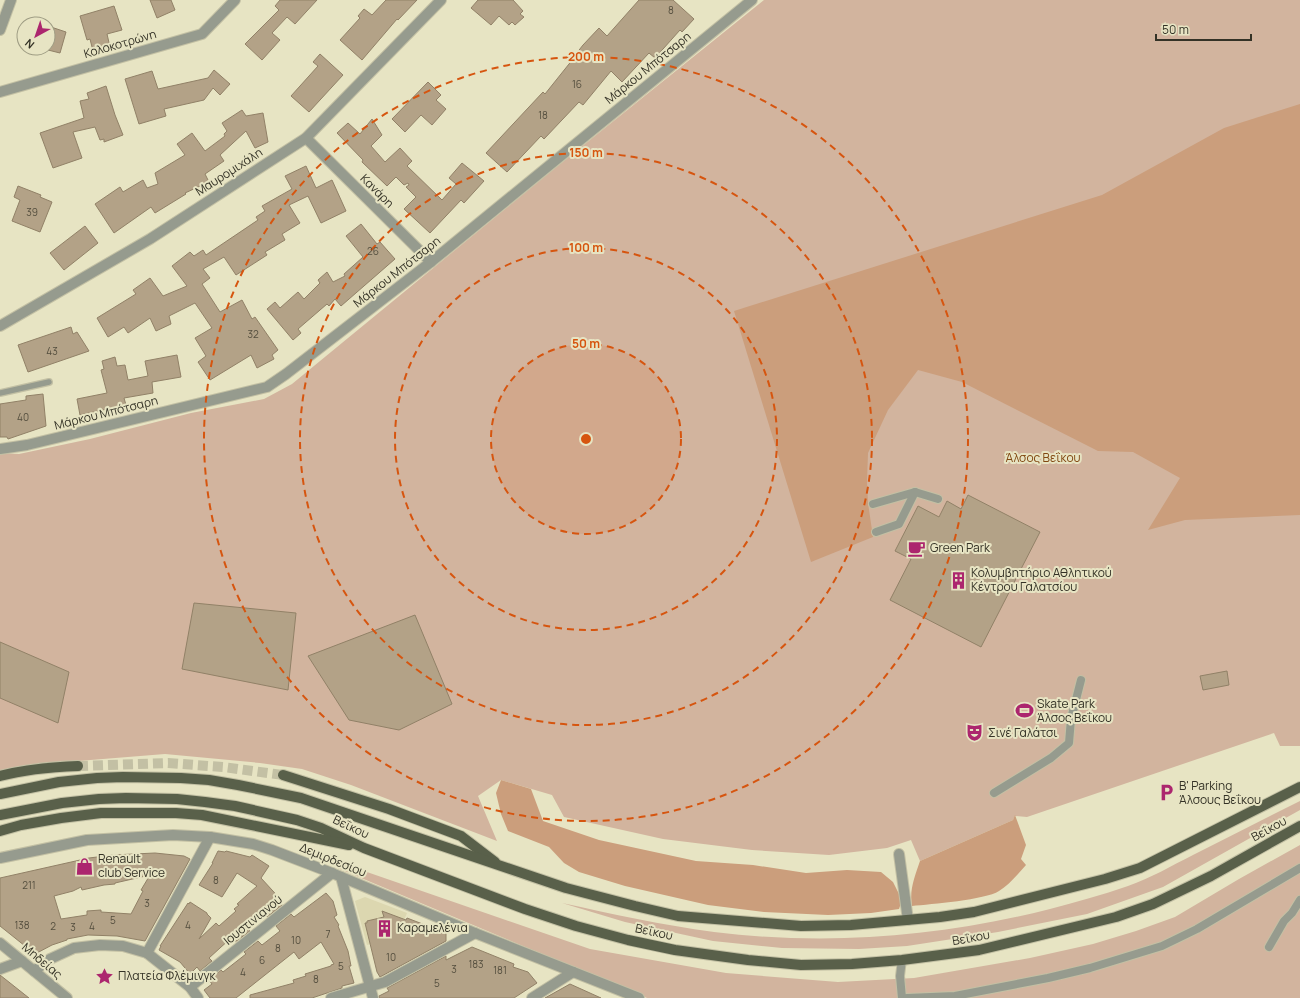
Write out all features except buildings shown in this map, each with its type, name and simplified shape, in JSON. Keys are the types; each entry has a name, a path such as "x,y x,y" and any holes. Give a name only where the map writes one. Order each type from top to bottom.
{"main road":[{"path":"0,776 20,771 49,767 78,766"},
{"path":"283,775 389,809 461,836 502,867"},
{"name":"Βεΐκου","path":"0,794 59,782 97,778 153,776 202,780 271,792 308,801 566,888 635,906 678,916 801,926 851,925 974,912 1065,890 1140,868 1300,787"},
{"name":"Βεΐκου","path":"0,816 62,803 99,799 177,799 235,806 297,820 315,826 364,848 524,909 576,926 628,940 675,950 748,960 801,965 852,964 902,960 979,950 1116,917 1153,904 1211,876 1300,826"},
{"path":"0,831 21,825 101,813 176,813 202,815 364,848"}],"street":[{"path":"0,30 11,0"},
{"name":"Κολοκοτρώνη","path":"0,92 202,34 235,0"},
{"name":"Μαυρομιχάλη","path":"0,326 150,239 306,138 441,0"},
{"name":"Μάρκου Μπότσαρη","path":"0,449 27,445 267,387 286,374 430,262 752,0"},
{"name":"Κανάρη","path":"306,138 430,262"},
{"path":"876,532 899,524 915,492"},
{"path":"873,504 915,492 938,499"},
{"path":"994,793 1051,758 1069,743 1071,719 1081,680"},
{"name":"Δεμιρδεσίου","path":"0,858 87,840 172,835 210,837 253,844 337,875 474,933 639,998"},
{"path":"147,953 210,837"},
{"path":"899,854 908,920"},
{"path":"907,998 955,996 1048,978 1090,968 1162,946 1197,929 1300,868"},
{"path":"337,875 374,998"},
{"name":"Ιουστινιανού","path":"190,987 337,875"},
{"path":"1269,947 1284,922 1300,900"},
{"path":"331,998 385,982 474,933"},
{"name":"Μηδείας","path":"0,943 67,998"},
{"path":"34,971 50,959 74,948 100,945 123,946 147,953 190,987 198,998"},
{"path":"902,960 900,976 902,998"},
{"path":"0,969 22,961"},
{"path":"532,998 574,972"}],"lane":[{"path":"0,393 49,382"}],"shaded area":[{"path":"1300,104 1300,515 1185,520 1148,530 1180,478 1133,452 1098,451 962,382 918,370 888,410 868,453 868,503 873,537 811,562 734,311 1102,195 1224,128"},
{"path":"501,780 531,789 543,821 599,840 696,861 753,865 806,873 847,870 881,872 893,882 902,900 899,909 871,913 828,915 764,912 708,905 625,886 579,872 564,863 549,847 508,831 501,814 496,793"},
{"path":"1015,815 1026,845 1021,859 1026,865 1006,886 999,891 982,897 912,906 911,894 914,878 920,861 1013,820"},
{"path":"365,897 407,913 397,937 367,945 355,901"}],"green space":[{"name":"Άλσος Βεΐκου","path":"764,0 1300,0 1300,746 1280,746 1274,733 1027,817 1015,816 1013,820 920,861 911,840 887,848 829,855 752,850 663,839 564,817 552,795 501,780 478,796 497,841 351,785 302,769 260,763 165,754 78,761 19,770 0,775 0,453 19,454 90,439 191,413 264,399 292,384 549,173"},
{"path":"1300,801 1300,810 1163,887 1087,914 998,932 907,946 859,949 782,948 713,941 625,922 562,903 675,926 756,936 841,938 925,932 1009,919 1070,904 1128,886 1161,872"},
{"path":"1300,845 1300,998 647,998 335,867 338,862 590,949 726,973 838,982 914,978 1030,958 1093,944 1175,917"}],"tunnel":[{"path":"78,766 168,763 223,767 283,775"}],"place":[{"name":"Green Park","path":"917,548"},
{"name":"Κολυμβητήριο Αθλητικού Κέντρου Γαλατσίου","path":"958,580"},
{"name":"Skate Park Άλσος Βεΐκου","path":"1024,711"},
{"name":"Σινέ Γαλάτσι","path":"975,733"},
{"name":"Β' Parking Άλσους Βεΐκου","path":"1166,793"},
{"name":"Renault club Service","path":"85,866"},
{"name":"Καραμελένια","path":"384,928"},
{"name":"Πλατεία Φλέμινγκ","path":"105,976"}]}
